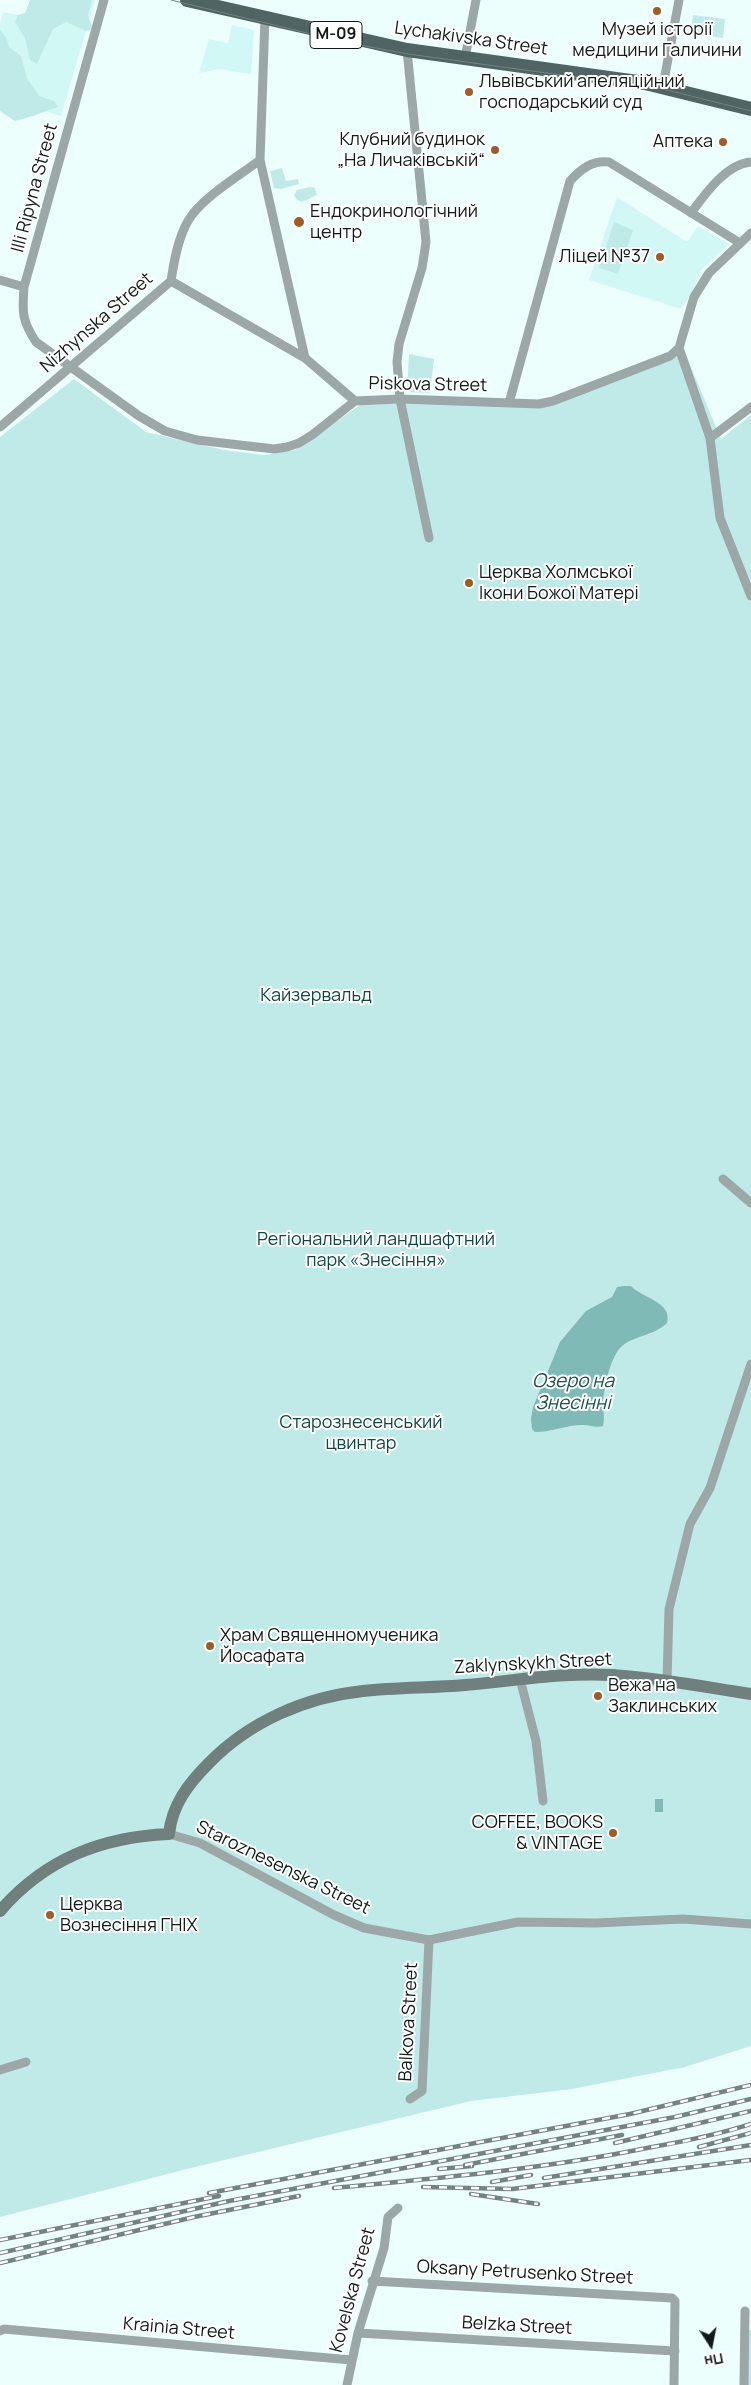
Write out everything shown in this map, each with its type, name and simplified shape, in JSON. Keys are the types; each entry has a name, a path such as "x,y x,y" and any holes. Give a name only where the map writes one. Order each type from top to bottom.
{"main road":[{"name":"Lychakivska Street","path":"187,0 407,50 663,86 751,109"}],"street":[{"name":"Illi Ripyna Street","path":"104,0 24,287 25,325 36,342 72,366 139,416 165,431 197,440 265,448 287,447 300,443 355,401"},
{"path":"465,58 476,0"},
{"path":"663,86 679,0"},
{"path":"265,18 260,160 304,358"},
{"path":"407,50 426,242 422,268 399,344 397,362 400,399 429,538"},
{"name":"Nizhynska Street","path":"0,427 171,281 176,251 188,221 197,208 260,160"},
{"path":"509,403 570,181 578,172 592,163 609,162 740,243"},
{"path":"691,213 708,189 742,163 751,162"},
{"path":"751,234 709,273 694,297 679,348 710,438 720,518 751,596"},
{"path":"0,280 24,287"},
{"name":"Piskova Street","path":"171,281 304,358 355,401 400,399 539,404 554,401 670,356 679,348"},
{"path":"710,438 751,407"},
{"path":"723,1179 751,1203"},
{"path":"667,1681 669,1609 690,1524 710,1488 751,1364"},
{"name":"Zaklynskykh Street","path":"169,1834 175,1807 200,1772 226,1746 254,1726 277,1715 314,1702 362,1691 520,1679 612,1675 667,1681 751,1694"},
{"path":"520,1679 536,1741 543,1801"},
{"name":"Staroznesenska Street","path":"0,1911 25,1885 45,1870 80,1852 148,1835 169,1834 200,1843 334,1915 364,1928 429,1940 518,1922 596,1923 683,1919 751,1924"},
{"name":"Balkova Street","path":"410,2099 422,2091 429,1940"},
{"path":"0,2070 26,2062"},
{"name":"Kovelska Street","path":"347,2385 351,2360 372,2280 384,2248 388,2217 398,2208"},
{"name":"Oksany Petrusenko Street","path":"372,2280 672,2298 675,2301 674,2351"},
{"path":"744,2385 745,2311"},
{"name":"Krainia Street","path":"2,2330 351,2360"},
{"name":"Belzka Street","path":"358,2333 674,2351"},
{"path":"674,2351 674,2385"}],"shaded area":[{"path":"39,0 95,0 61,116 0,98 0,23 3,12 33,18"},
{"path":"232,25 254,30 251,74 219,69 199,73 209,39 228,43"},
{"path":"617,197 687,242 698,226 729,244 701,270 692,293 681,309 589,280"}],"green space":[{"path":"30,0 92,0 88,15 93,29 86,31 66,22 53,29 37,64 30,60 25,38 15,22 18,15 25,13"},
{"path":"693,15 725,19 723,38 691,34"},
{"path":"0,30 7,39 9,47 21,56 27,78 39,96 54,101 58,107 15,121 0,111"},
{"path":"282,168 286,181 298,179 299,184 281,189 274,188 270,171"},
{"path":"310,187 315,188 317,195 302,202 297,200 294,195 297,190"},
{"path":"614,222 633,230 618,274 599,268"},
{"name":"Регіональний ландшафтний парк «Знесіння»","path":"684,350 721,439 751,415 751,2046 685,2067 572,2089 471,2101 191,2168 0,2217 0,437 74,379 146,432 224,450 264,455 295,450 360,405 411,403 541,408"},
{"path":"409,354 434,359 430,393 407,392"},
{"path":"748,2330 751,2330 751,2385 746,2385"}],"water":[{"name":"Озеро на Знесінні","path":"631,1286 661,1305 668,1316 667,1323 656,1331 630,1341 616,1353 610,1366 605,1390 603,1426 577,1425 535,1432 532,1429 531,1419 533,1407 560,1342 586,1311 612,1297 617,1287"},
{"path":"655,1799 663,1799 663,1812 655,1812"}],"tram line":[{"path":"171,0 344,42 408,54 663,89 751,111"}],"railway":[{"path":"209,2193 630,2114 751,2085"},
{"path":"0,2253 229,2201 675,2117 751,2099"},
{"path":"615,2143 751,2111"},
{"path":"334,2188 569,2162 686,2141 751,2124"},
{"path":"699,2147 751,2133"},
{"path":"465,2165 622,2135"},
{"path":"544,2178 751,2145"},
{"path":"423,2187 512,2189 751,2160"},
{"path":"439,2169 472,2166"},
{"path":"492,2182 531,2175"},
{"path":"471,2194 538,2204"},
{"path":"0,2240 219,2196"},
{"path":"0,2263 194,2217 299,2196"}],"place":[{"name":"Музей історії медицини Галичини","path":"657,11"},
{"name":"Львівський апеляційний господарський суд","path":"469,92"},
{"name":"Аптека","path":"723,142"},
{"name":"Клубний будинок „На Личаківській“","path":"495,150"},
{"name":"Ендокринологічний центр","path":"299,222"},
{"name":"Ліцей №37","path":"660,257"},
{"name":"Церква Холмської Ікони Божої Матері","path":"469,583"},
{"name":"Храм Священномученика Йосафата","path":"210,1646"},
{"name":"Вежа на Заклинських","path":"598,1696"},
{"name":"COFFEE, BOOKS & VINTAGE","path":"613,1833"},
{"name":"Церква Вознесіння ГНІХ","path":"50,1915"}],"park label":[{"name":"Кайзервальд","path":"316,996"},
{"name":"Старознесенський цвинтар","path":"361,1434"}]}
